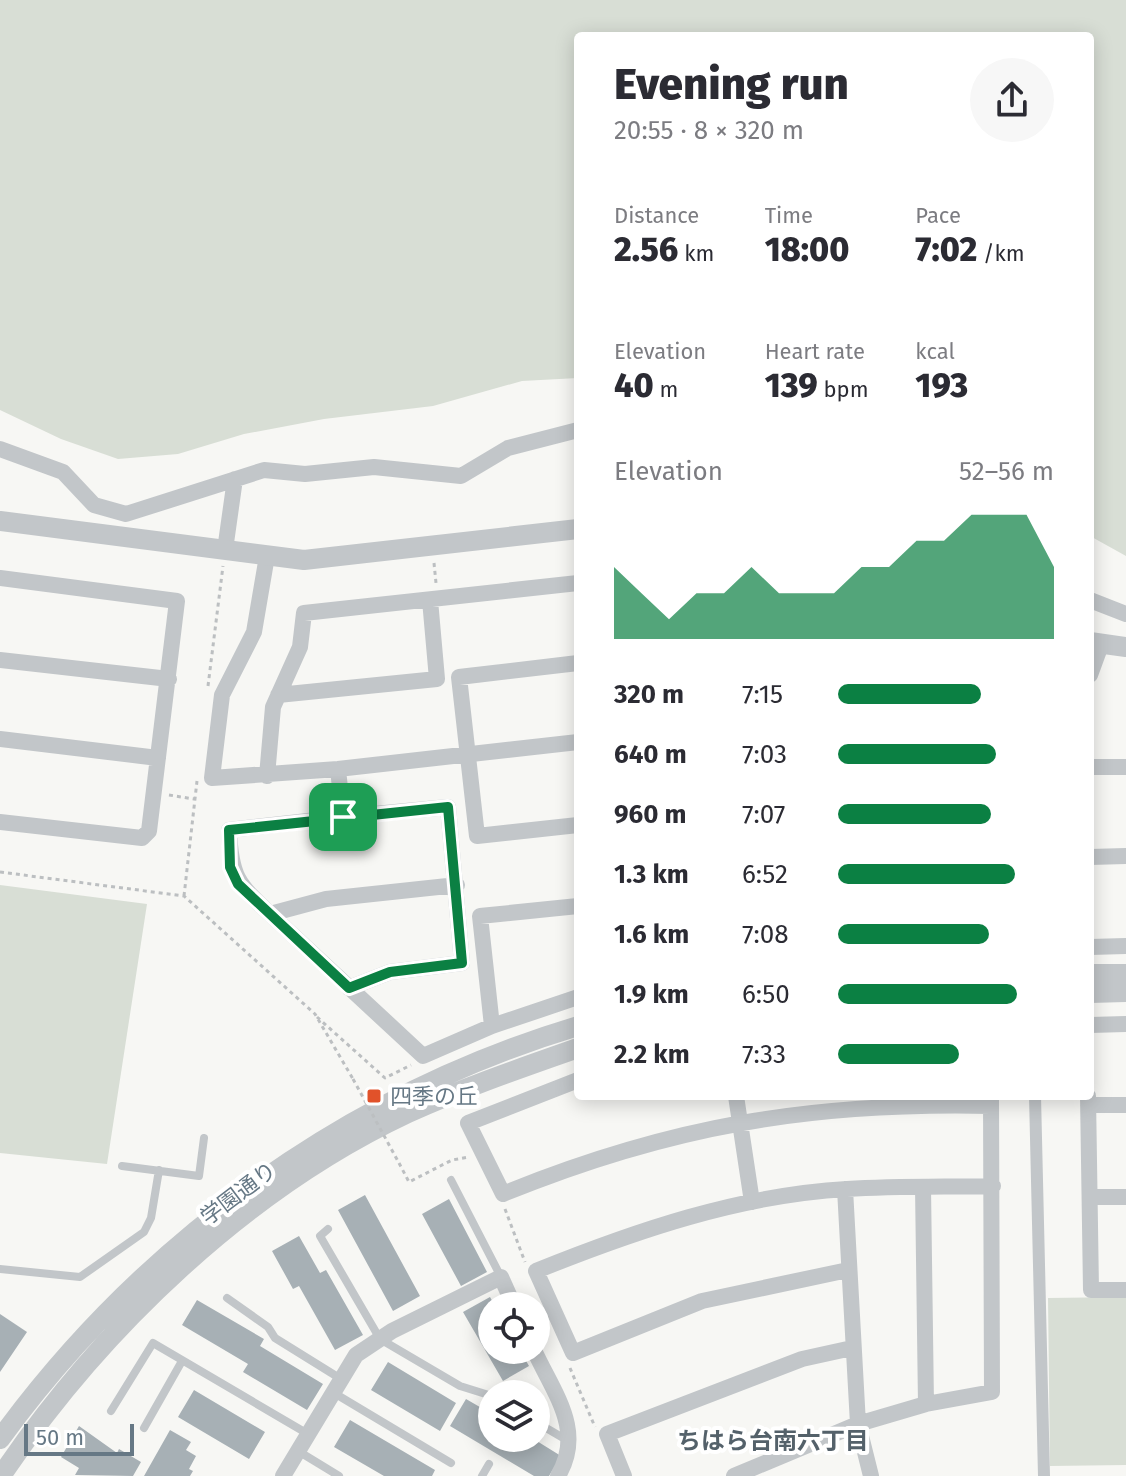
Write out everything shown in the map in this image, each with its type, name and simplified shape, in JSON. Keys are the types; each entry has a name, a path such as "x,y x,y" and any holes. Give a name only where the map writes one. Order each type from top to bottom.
{"street":[{"path":"0,449 63,472 94,505 126,514 264,470 305,474 374,467 461,476 508,448 574,431"},
{"path":"225,550 235,479"},
{"path":"0,521 304,560 348,558 574,530"},
{"path":"267,556 254,632 222,695 212,778 267,776 574,743"},
{"path":"0,578 177,601 149,831 142,838 0,822"},
{"path":"267,776 273,707 300,647 304,613 574,583"},
{"path":"278,695 437,679 430,600"},
{"path":"1094,602 1126,614"},
{"path":"1096,643 1126,647"},
{"path":"0,660 169,679"},
{"path":"574,663 459,677 477,836 574,825"},
{"path":"0,739 158,758"},
{"path":"1094,767 1126,767"},
{"path":"338,769 343,817"},
{"path":"349,988 390,972 462,963 448,807 229,830 230,867 238,884 349,988 423,1056 492,1026 574,998"},
{"path":"1094,857 1126,856"},
{"path":"270,914 326,899 457,885"},
{"path":"492,1026 480,916 574,906"},
{"path":"1094,947 1126,946"},
{"path":"1094,974 1126,974"},
{"path":"1094,993 1126,992"},
{"path":"1094,1025 1126,1024"},
{"name":"学園通り","path":"0,1439 89,1330 152,1267 236,1197 344,1126 407,1093 574,1028"},
{"name":"学園通り","path":"8,1469 44,1415 106,1341 165,1283 253,1210 317,1166 408,1113 574,1050"},
{"path":"574,1082 468,1123 503,1194 639,1146 740,1121 872,1107 991,1101 992,1392 926,1404 858,1424 734,1476"},
{"path":"737,1100 752,1202"},
{"path":"1035,1100 1044,1476"},
{"path":"1126,1105 1088,1101 1091,1290 1126,1290"},
{"path":"848,1270 702,1301 573,1353 536,1271 615,1240 752,1202 845,1189 993,1186"},
{"path":"923,1187 926,1404"},
{"path":"845,1189 858,1424 871,1476"},
{"path":"1090,1197 1126,1197"},
{"path":"283,1476 356,1355 380,1339 501,1277 508,1292"},
{"path":"624,1476 607,1434 802,1359 852,1348"},
{"path":"540,1364 571,1431 569,1457 558,1476"}],"lane":[{"path":"122,1166 199,1176 204,1138"},
{"path":"0,1269 80,1277 144,1232 151,1218 159,1170"},
{"path":"451,1180 501,1277"},
{"path":"328,1229 320,1236 380,1339 460,1386 478,1392"},
{"path":"227,1298 268,1327 275,1338 337,1386 451,1463"},
{"path":"111,1411 153,1343 308,1434"},
{"path":"144,1428 182,1361"},
{"path":"550,1430 570,1442"},
{"path":"298,1451 339,1476"},
{"path":"482,1476 489,1464"}],"path":[{"path":"154,793 195,799"},
{"path":"0,872 184,896 385,1078 423,1056"},
{"path":"315,1014 409,1182 452,1160 485,1157"},
{"path":"503,1194 501,1199 527,1266 536,1271"},
{"path":"573,1353 566,1358 595,1427 607,1434"}],"shaded area":[{"path":"0,0 1126,0 1126,556 1094,538 1094,32 574,32 574,378 522,381 433,406 324,419 244,434 178,454 118,459 61,439 0,410"},
{"path":"0,885 147,904 107,1164 0,1153"},
{"path":"1126,1297 1126,1465 1050,1466 1048,1298"}],"building":[{"path":"365,1195 420,1296 393,1311 338,1210"},
{"path":"449,1199 487,1272 461,1286 422,1214"},
{"path":"299,1236 320,1273 326,1270 363,1335 335,1350 299,1286 293,1289 272,1251"},
{"path":"197,1300 264,1339 260,1346 323,1384 307,1410 243,1372 248,1364 182,1325"},
{"path":"478,1304 478,1338 463,1312"},
{"path":"0,1314 27,1332 0,1372"},
{"path":"388,1362 456,1403 440,1431 371,1390"},
{"path":"493,1364 528,1364 529,1366 502,1380"},
{"path":"194,1390 265,1432 249,1459 178,1417"},
{"path":"466,1399 478,1406 478,1443 450,1426"},
{"path":"350,1420 435,1470 432,1476 384,1476 334,1447"},
{"path":"79,1426 117,1453 119,1449 141,1462 133,1476 75,1475 79,1468 61,1457"},
{"path":"170,1430 191,1442 186,1450 196,1456 189,1469 193,1471 190,1476 144,1476"},
{"path":"550,1449 561,1456 549,1476 534,1476 494,1452 550,1452"}],"place":[{"name":"四季の丘","path":"374,1096"}],"district":[{"name":"ちはら台南六丁目","path":"773,1441"}],"route":[{"path":"448,807 462,963 390,972 349,988 238,884 230,867 229,830 343,817 448,807"}]}
